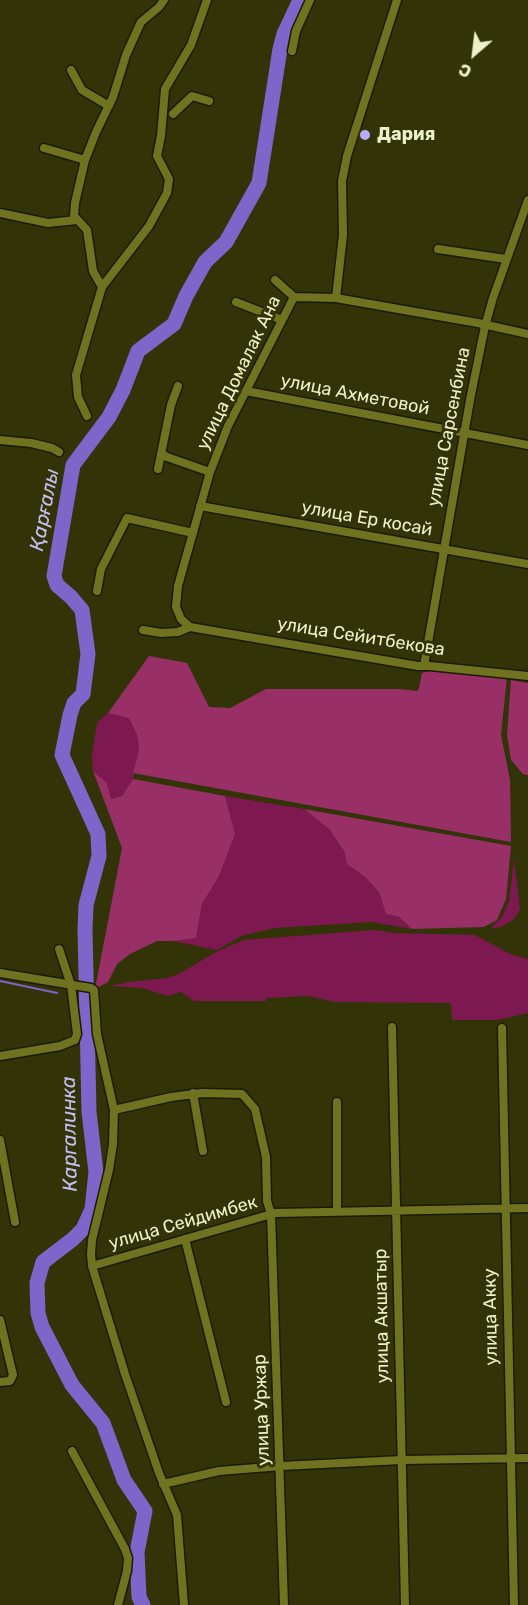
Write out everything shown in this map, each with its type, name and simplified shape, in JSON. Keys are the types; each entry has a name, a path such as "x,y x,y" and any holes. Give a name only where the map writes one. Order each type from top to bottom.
{"street":[{"path":"102,287 93,271 87,230 74,216 75,203 85,160 114,97 126,55 141,22 164,0"},
{"path":"87,416 78,397 76,375 102,287 142,235 167,193 169,179 157,156 165,89 191,45 207,0"},
{"path":"292,51 297,31 310,0"},
{"path":"336,298 343,235 342,181 347,156 397,0"},
{"path":"71,70 82,90 109,106"},
{"path":"163,110 175,115 192,96 209,100"},
{"path":"44,148 85,160"},
{"name":"улица Сарсенбина","path":"424,666 485,326 528,200"},
{"path":"0,213 48,223 77,220"},
{"path":"438,249 506,259"},
{"path":"274,280 294,297"},
{"name":"улица Домалак Ана","path":"190,627 181,619 176,607 178,586 210,472 228,426 294,297 336,298 528,334"},
{"path":"236,302 282,320"},
{"path":"158,469 171,405 178,386"},
{"name":"улица Ахметовой","path":"246,391 528,445"},
{"path":"0,441 31,443 59,452"},
{"path":"162,454 167,458 210,472"},
{"name":"улица Ер косай","path":"200,506 528,564"},
{"path":"97,591 101,569 127,518 193,532"},
{"path":"143,630 161,633 178,632 190,627"},
{"name":"улица Сейитбекова","path":"190,627 418,666 528,676"},
{"path":"0,1056 60,1046 75,1040 77,1034 71,985 59,950"},
{"path":"0,973 94,990 97,1034 114,1110 113,1144 92,1240 92,1266"},
{"name":"улица Акшатыр","path":"392,1027 405,1605"},
{"name":"улица Акку","path":"502,1028 514,1605"},
{"path":"193,1093 203,1151"},
{"name":"улица Уржар","path":"114,1110 193,1093 242,1094 255,1109 266,1157 267,1201 271,1214 284,1605"},
{"path":"337,1102 337,1211"},
{"path":"0,1140 15,1222"},
{"name":"улица Сейдимбек","path":"184,1605 177,1515 129,1385 92,1266 271,1214 528,1208"},
{"path":"185,1239 226,1402"},
{"path":"0,1320 13,1375 10,1381 0,1382"},
{"path":"72,1450 128,1558 118,1605"},
{"path":"164,1484 219,1471 281,1466 402,1460 528,1458"}],"shaded area":[{"path":"149,656 187,663 209,707 230,708 266,689 417,691 422,673 434,670 507,677 501,735 510,780 511,842 133,773 139,750 137,735 129,718 108,713"},
{"path":"511,680 528,683 528,775 523,774 511,760 507,735"},
{"path":"108,713 129,718 137,735 139,750 133,779 122,796 111,799 107,783 93,771 92,754 97,723"},
{"path":"93,771 107,783 111,799 122,796 133,779 225,796 235,834 219,876 202,904 196,938 157,941 130,954 117,964 108,982 95,989 122,848"},
{"path":"225,796 304,809 329,829 344,851 347,864 365,877 379,892 386,914 399,917 412,929 372,922 274,928 241,936 217,950 173,941 196,937 202,904 219,876 235,834"},
{"path":"304,809 511,846 506,899 497,920 484,927 412,929 399,917 386,914 379,892 365,877 347,864 344,851 329,829"},
{"path":"514,859 520,909 514,919 503,926 490,929 502,917 509,901"},
{"path":"374,930 394,933 475,935 510,954 528,959 528,1013 497,1020 452,1020 451,1003 335,1002 308,996 266,998 266,1001 194,1001 181,992 168,996 142,988 110,986 167,978 179,974 216,952 244,940"}],"waterway":[{"name":"Қарғалы","path":"143,1605 139,1597 137,1552 145,1511 124,1480 103,1423 72,1385 42,1327 38,1313 37,1283 43,1262 83,1229 92,1209 96,1172 89,1112 85,929 86,905 99,856 98,834 62,755 74,703 83,694 88,654 82,610 57,585 54,576 73,465 109,417 123,390 138,351 174,324 205,262 226,242 259,183 280,49 284,34 300,0"},
{"path":"0,981 57,993"}],"place":[{"name":"Дария","path":"365,135"}],"water label":[{"name":"Каргалинка","path":"70,1134"}]}
